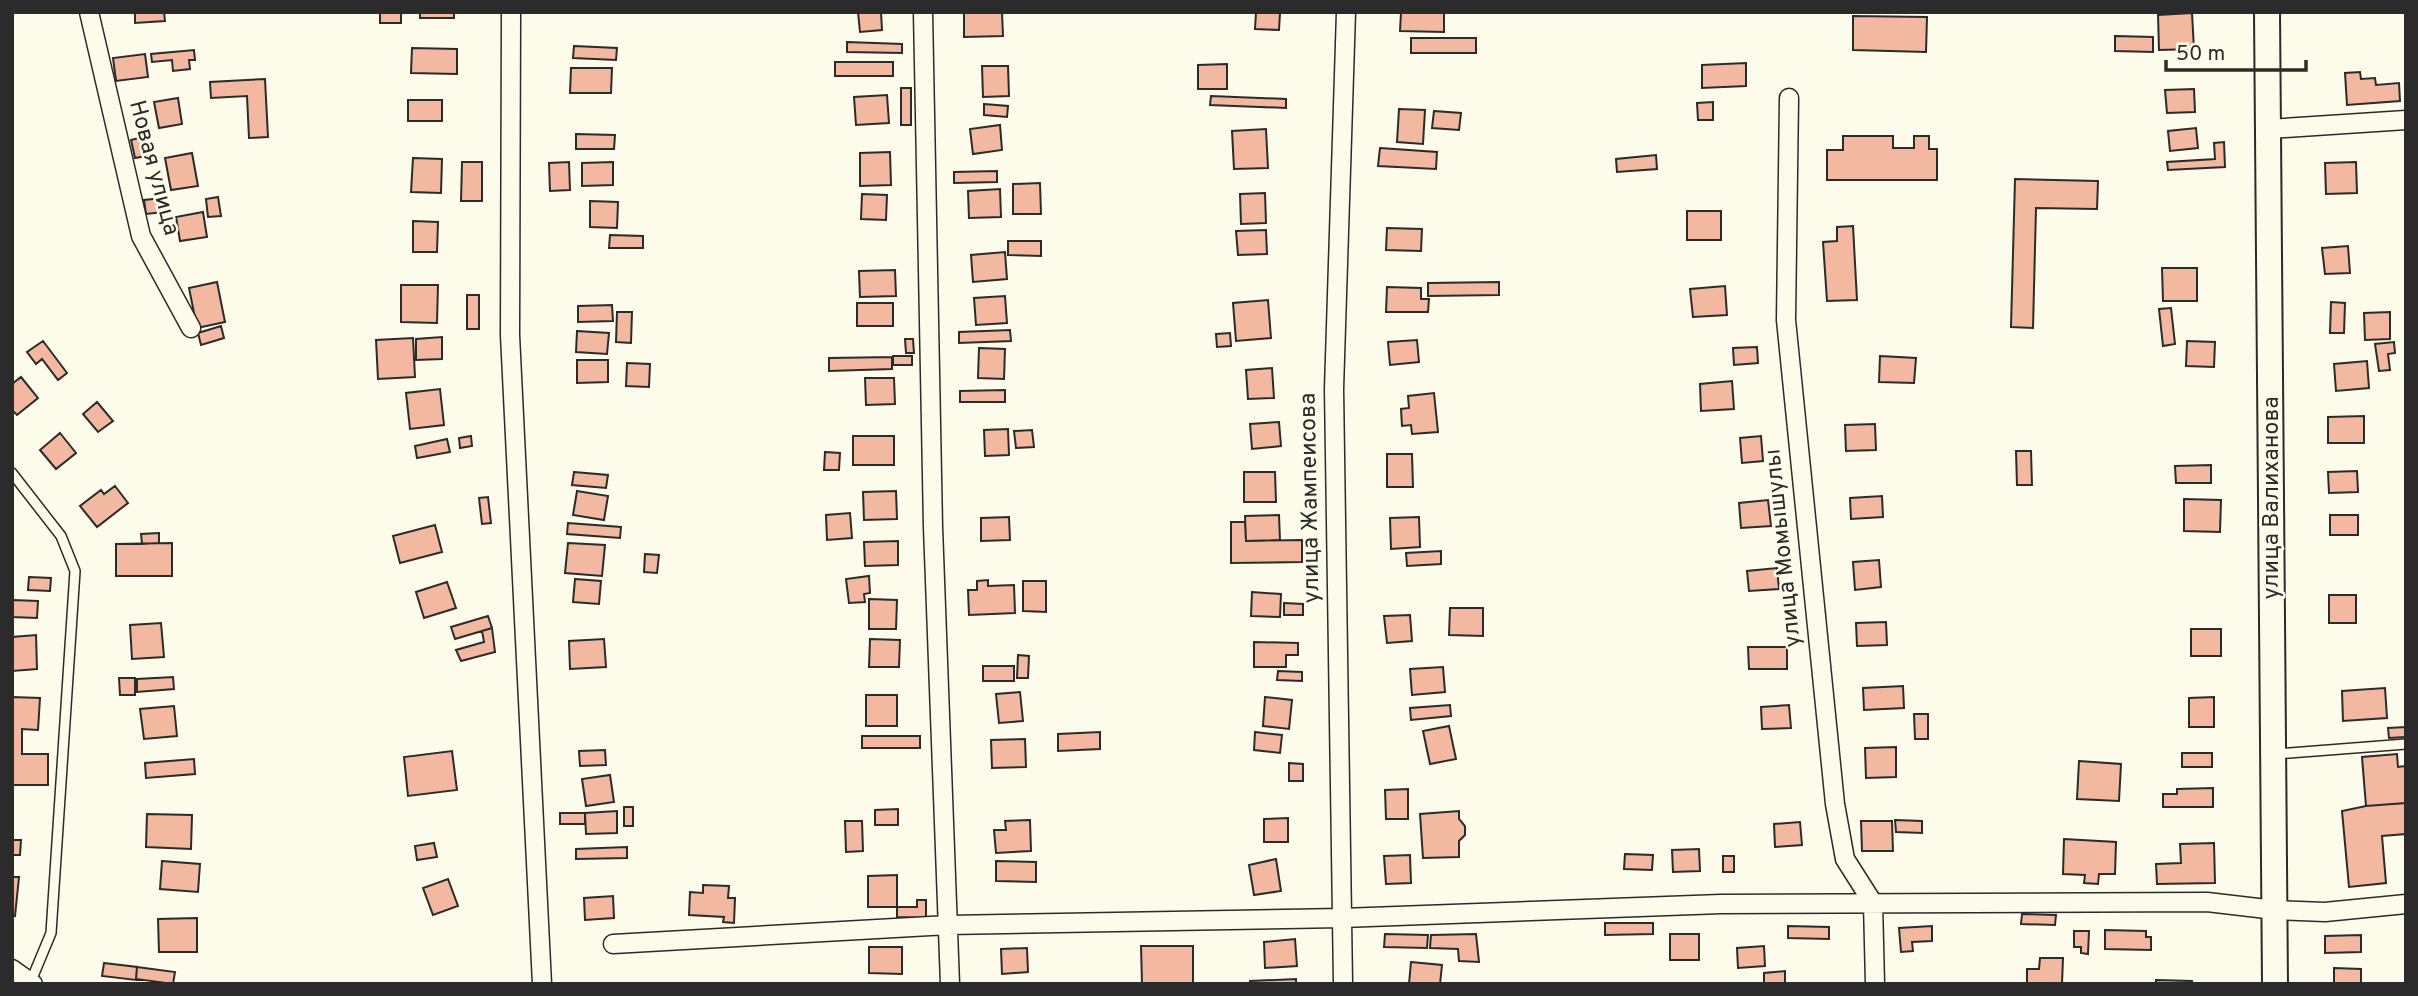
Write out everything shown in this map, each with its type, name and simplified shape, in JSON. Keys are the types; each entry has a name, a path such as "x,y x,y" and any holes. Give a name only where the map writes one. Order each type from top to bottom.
{"main road":[{"name":"улица Валиханова","path":"2267,12 2275,984"}],"street":[{"name":"Новая улица","path":"89,12 141,236 191,328"},
{"path":"511,12 510,335 542,984"},
{"path":"923,12 933,527 950,984"},
{"name":"улица Жампеисова","path":"1343,984 1334,388 1346,12"},
{"name":"улица Момышулы","path":"1789,98 1786,320 1835,804 1846,859 1873,903"},
{"path":"2269,129 2406,120"},
{"path":"613,944 948,925 1342,918 1721,904 2207,902 2275,910 2334,912 2406,904"},
{"path":"1873,903 1875,984"},
{"path":"12,969 32,982"}],"lane":[{"path":"12,473 61,536 75,571 51,933 32,982"},
{"path":"2274,754 2406,744"}],"building":[{"path":"135,12 164,12 165,21 135,23"},
{"path":"380,12 401,13 401,23 380,23"},
{"path":"420,12 454,12 454,18 420,18"},
{"path":"858,12 881,12 882,30 860,32"},
{"path":"964,12 1002,12 1003,36 964,37"},
{"path":"1256,12 1280,13 1279,30 1255,29"},
{"path":"1401,12 1444,12 1444,32 1400,31"},
{"path":"2192,13 2194,49 2159,50 2158,15"},
{"path":"1853,16 1927,17 1926,52 1853,50"},
{"path":"2115,36 2153,37 2153,52 2115,51"},
{"path":"1411,38 1476,38 1476,53 1411,53"},
{"path":"847,42 902,44 902,53 847,52"},
{"path":"574,46 617,48 616,60 573,58"},
{"path":"412,48 457,49 457,74 411,73"},
{"path":"194,50 195,60 189,60 190,69 173,71 172,60 152,62 151,54"},
{"path":"145,54 148,77 116,81 113,58"},
{"path":"835,62 893,62 893,76 835,76"},
{"path":"1746,63 1746,86 1702,88 1702,65"},
{"path":"1227,64 1227,89 1198,89 1198,65"},
{"path":"982,66 1008,66 1009,96 983,97"},
{"path":"571,68 612,68 611,93 570,93"},
{"path":"2360,72 2361,79 2375,78 2376,85 2399,83 2400,101 2347,105 2345,73"},
{"path":"265,79 268,137 249,138 247,96 211,98 210,82"},
{"path":"901,88 911,88 911,125 901,125"},
{"path":"2194,89 2195,112 2167,113 2165,90"},
{"path":"887,95 889,123 856,125 854,97"},
{"path":"1211,96 1286,99 1286,108 1210,105"},
{"path":"178,98 182,124 159,128 154,102"},
{"path":"408,100 442,100 442,121 408,121"},
{"path":"1713,102 1713,120 1698,120 1697,103"},
{"path":"984,104 1008,106 1007,117 984,115"},
{"path":"1399,109 1425,110 1423,144 1397,142"},
{"path":"1434,111 1461,113 1459,130 1432,128"},
{"path":"1000,125 1002,150 973,154 970,129"},
{"path":"2196,128 2198,148 2170,151 2168,131"},
{"path":"1266,129 1268,168 1234,169 1232,131"},
{"path":"576,134 615,135 614,149 576,149"},
{"path":"147,136 152,155 135,158 131,140"},
{"path":"1843,136 1893,136 1893,148 1914,148 1914,136 1929,136 1929,149 1937,149 1937,180 1827,180 1827,150 1843,150"},
{"path":"2224,142 2225,167 2168,170 2167,162 2215,159 2214,143"},
{"path":"1380,148 1437,152 1436,169 1378,166"},
{"path":"890,152 891,185 860,186 860,153"},
{"path":"192,153 198,186 171,190 165,158"},
{"path":"1656,155 1657,169 1617,172 1616,159"},
{"path":"413,158 442,159 441,193 411,192"},
{"path":"462,162 482,162 482,201 461,201"},
{"path":"569,162 570,190 550,191 549,163"},
{"path":"613,162 613,185 582,186 582,163"},
{"path":"2356,162 2357,193 2326,194 2325,163"},
{"path":"997,171 997,182 954,183 954,172"},
{"path":"2015,179 2098,181 2097,209 2036,208 2033,328 2011,327"},
{"path":"1040,183 1041,214 1013,214 1013,184"},
{"path":"1000,189 1001,217 969,218 968,191"},
{"path":"1265,193 1266,223 1241,224 1240,194"},
{"path":"862,194 887,195 886,220 861,219"},
{"path":"218,197 221,216 208,217 206,199"},
{"path":"163,198 164,212 146,214 144,200"},
{"path":"590,201 618,202 617,228 590,227"},
{"path":"1687,211 1721,211 1721,240 1687,240"},
{"path":"203,212 207,237 180,241 176,217"},
{"path":"413,221 438,222 437,252 413,252"},
{"path":"1853,226 1857,300 1827,301 1823,242 1837,241 1837,227"},
{"path":"1387,228 1422,229 1421,251 1386,250"},
{"path":"1266,230 1267,254 1238,255 1236,231"},
{"path":"610,235 643,236 643,248 609,248"},
{"path":"1008,241 1041,241 1041,256 1008,255"},
{"path":"2348,246 2350,273 2325,274 2322,248"},
{"path":"1005,252 1007,279 973,282 971,255"},
{"path":"2162,268 2197,268 2197,301 2163,301"},
{"path":"895,270 896,296 860,297 859,271"},
{"path":"217,282 225,322 197,328 189,288"},
{"path":"1499,282 1499,295 1428,296 1428,283"},
{"path":"401,285 438,285 437,323 401,322"},
{"path":"1725,286 1727,315 1693,317 1690,289"},
{"path":"1387,287 1421,288 1421,299 1429,299 1428,312 1386,312"},
{"path":"467,295 479,295 479,329 467,329"},
{"path":"1005,296 1007,323 976,325 974,298"},
{"path":"1268,300 1271,338 1236,341 1233,303"},
{"path":"2331,302 2345,303 2344,333 2330,333"},
{"path":"857,303 893,303 893,326 857,326"},
{"path":"612,305 613,321 578,322 578,306"},
{"path":"2171,308 2175,344 2163,346 2159,309"},
{"path":"617,312 632,312 631,343 616,342"},
{"path":"2390,312 2390,339 2365,340 2364,313"},
{"path":"221,326 224,338 201,345 198,333"},
{"path":"1010,330 1011,341 959,343 959,332"},
{"path":"577,331 609,333 607,354 576,352"},
{"path":"1230,333 1231,346 1217,347 1216,334"},
{"path":"442,337 442,359 416,360 416,339"},
{"path":"413,338 415,377 378,379 376,340"},
{"path":"905,339 913,339 914,353 906,353"},
{"path":"1417,340 1419,362 1390,365 1388,342"},
{"path":"43,341 67,373 58,380 42,359 36,364 27,352"},
{"path":"2187,341 2215,342 2214,367 2186,366"},
{"path":"2394,342 2395,353 2388,354 2390,370 2379,371 2375,344"},
{"path":"1757,347 1758,363 1734,365 1733,348"},
{"path":"979,348 1005,349 1004,379 978,378"},
{"path":"893,356 912,356 912,365 893,365"},
{"path":"1880,356 1916,358 1914,383 1879,382"},
{"path":"892,357 892,369 829,371 829,358"},
{"path":"577,360 608,360 608,382 577,383"},
{"path":"2367,361 2369,388 2336,391 2334,364"},
{"path":"627,363 650,364 649,387 626,386"},
{"path":"1272,368 1274,398 1248,399 1246,370"},
{"path":"21,377 38,398 17,415 12,410 12,384"},
{"path":"865,378 894,378 895,404 866,405"},
{"path":"1732,381 1734,409 1701,411 1700,384"},
{"path":"440,389 444,425 410,429 406,393"},
{"path":"1005,390 1005,402 960,402 960,391"},
{"path":"1434,393 1438,432 1412,434 1411,425 1402,426 1401,409 1409,408 1408,396"},
{"path":"97,402 113,421 98,432 83,414"},
{"path":"2364,416 2364,443 2328,443 2328,417"},
{"path":"1279,422 1281,446 1252,449 1250,424"},
{"path":"1875,424 1876,450 1846,451 1845,425"},
{"path":"1008,429 1009,455 985,456 984,430"},
{"path":"1032,430 1034,447 1016,448 1014,431"},
{"path":"60,433 76,453 56,469 40,450"},
{"path":"471,436 472,446 460,448 459,438"},
{"path":"853,436 894,436 894,465 853,465"},
{"path":"1761,436 1763,461 1742,463 1740,438"},
{"path":"447,439 450,452 417,458 415,446"},
{"path":"2016,451 2031,451 2032,485 2017,485"},
{"path":"825,452 840,453 839,470 824,470"},
{"path":"1387,454 1412,454 1413,487 1387,487"},
{"path":"2211,465 2211,483 2176,483 2175,466"},
{"path":"2357,471 2358,492 2329,493 2328,472"},
{"path":"574,472 608,475 606,488 572,485"},
{"path":"1244,472 1275,472 1276,502 1244,502"},
{"path":"115,486 128,503 97,527 80,506 101,490 104,494"},
{"path":"577,491 608,496 604,520 573,515"},
{"path":"896,491 897,519 864,520 863,492"},
{"path":"1882,496 1883,517 1851,519 1850,498"},
{"path":"488,497 491,523 482,524 479,498"},
{"path":"2184,499 2221,500 2220,532 2184,531"},
{"path":"1768,500 1771,526 1741,528 1739,503"},
{"path":"850,513 852,538 827,540 826,515"},
{"path":"1279,515 1280,540 1246,541 1245,516"},
{"path":"2330,515 2358,515 2358,535 2330,535"},
{"path":"1009,517 1010,540 981,541 981,518"},
{"path":"1419,517 1420,547 1391,549 1390,518"},
{"path":"1231,522 1245,522 1246,541 1302,540 1302,562 1231,563"},
{"path":"568,523 621,527 620,538 567,534"},
{"path":"435,525 442,552 400,563 393,536"},
{"path":"159,533 159,543 142,544 141,534"},
{"path":"898,541 898,565 865,566 864,542"},
{"path":"172,543 172,576 116,576 116,544"},
{"path":"568,543 605,545 602,576 565,573"},
{"path":"1441,551 1441,564 1407,566 1406,553"},
{"path":"645,554 659,555 657,573 644,572"},
{"path":"1879,560 1881,587 1855,590 1853,562"},
{"path":"1777,568 1779,589 1749,591 1747,571"},
{"path":"869,576 870,593 864,594 865,602 849,603 846,579"},
{"path":"29,577 51,578 50,591 28,590"},
{"path":"575,579 601,581 599,604 573,602"},
{"path":"988,580 988,586 1014,585 1015,613 969,615 968,590 977,590 977,581"},
{"path":"1023,581 1046,581 1046,612 1023,611"},
{"path":"447,582 456,608 424,618 416,592"},
{"path":"1252,592 1281,594 1280,617 1251,616"},
{"path":"2329,595 2356,595 2356,623 2329,623"},
{"path":"869,599 897,600 896,629 869,629"},
{"path":"12,600 38,601 37,618 12,617"},
{"path":"1284,603 1303,604 1303,615 1284,615"},
{"path":"1450,608 1483,608 1483,636 1449,635"},
{"path":"1410,615 1412,641 1387,643 1384,616"},
{"path":"488,616 492,628 455,639 451,627"},
{"path":"1886,622 1887,645 1857,646 1856,623"},
{"path":"161,623 164,657 132,659 130,625"},
{"path":"492,628 495,652 461,661 456,650 484,642 482,631"},
{"path":"2191,629 2221,629 2221,656 2191,656"},
{"path":"36,635 37,669 12,671 12,637"},
{"path":"604,639 606,667 570,669 569,641"},
{"path":"870,639 900,640 899,667 869,667"},
{"path":"1254,642 1298,643 1298,655 1286,655 1286,667 1254,667"},
{"path":"1748,647 1787,647 1787,669 1749,669"},
{"path":"1018,655 1029,656 1028,678 1017,678"},
{"path":"983,666 1014,666 1014,681 983,681"},
{"path":"1443,667 1445,692 1412,695 1410,669"},
{"path":"1278,671 1302,672 1302,681 1277,680"},
{"path":"173,677 174,689 137,692 137,679"},
{"path":"119,678 135,678 135,695 120,695"},
{"path":"1903,686 1904,708 1864,710 1863,688"},
{"path":"2385,688 2387,718 2343,721 2342,691"},
{"path":"1020,692 1023,721 999,723 996,694"},
{"path":"866,695 897,695 897,726 866,726"},
{"path":"12,697 40,698 38,730 22,729 22,754 48,754 48,785 12,785"},
{"path":"1265,697 1292,700 1289,729 1263,726"},
{"path":"2214,697 2214,727 2189,727 2189,698"},
{"path":"1450,705 1451,716 1411,720 1410,708"},
{"path":"1789,705 1791,728 1762,729 1761,707"},
{"path":"174,706 177,736 144,739 140,709"},
{"path":"1914,714 1928,714 1928,739 1915,739"},
{"path":"1449,726 1456,759 1430,764 1423,731"},
{"path":"2406,727 2406,737 2389,738 2388,728"},
{"path":"1100,732 1100,749 1058,751 1058,734"},
{"path":"1255,732 1282,735 1280,753 1254,750"},
{"path":"862,736 920,736 920,748 862,748"},
{"path":"1025,739 1026,767 992,768 991,740"},
{"path":"1896,747 1896,777 1866,778 1865,748"},
{"path":"605,750 606,765 580,766 579,751"},
{"path":"452,751 457,790 408,796 404,757"},
{"path":"2182,753 2212,753 2212,767 2182,767"},
{"path":"2397,754 2398,767 2406,766 2406,803 2366,806 2362,757"},
{"path":"194,759 195,774 146,778 145,763"},
{"path":"2079,761 2121,764 2119,801 2077,799"},
{"path":"1289,763 1303,764 1303,781 1289,781"},
{"path":"610,775 614,802 586,806 582,779"},
{"path":"2213,788 2213,807 2163,807 2163,794 2177,794 2177,789"},
{"path":"1408,789 1408,819 1386,819 1385,790"},
{"path":"2406,803 2406,834 2382,836 2386,883 2349,887 2342,811"},
{"path":"624,807 633,807 633,826 624,826"},
{"path":"898,809 898,825 875,825 875,810"},
{"path":"617,811 617,833 586,834 585,813"},
{"path":"1459,811 1459,819 1465,826 1465,835 1459,841 1459,857 1423,858 1420,814"},
{"path":"560,813 585,813 585,824 560,824"},
{"path":"147,814 192,815 191,849 146,847"},
{"path":"1288,818 1288,842 1264,842 1264,819"},
{"path":"1030,820 1031,851 996,853 994,830 1006,830 1005,821"},
{"path":"1895,820 1922,821 1922,833 1896,832"},
{"path":"845,821 862,821 863,851 846,852"},
{"path":"1861,821 1892,821 1893,851 1862,851"},
{"path":"1800,822 1802,845 1775,847 1774,824"},
{"path":"2064,839 2116,842 2115,874 2099,874 2098,884 2084,883 2085,875 2063,874"},
{"path":"12,840 21,840 20,855 12,855"},
{"path":"434,843 437,857 417,860 415,846"},
{"path":"2214,843 2215,883 2157,884 2156,864 2181,863 2180,844"},
{"path":"627,847 627,858 576,859 576,849"},
{"path":"1699,849 1700,871 1673,872 1672,850"},
{"path":"1625,854 1653,855 1652,870 1624,869"},
{"path":"1410,855 1411,883 1386,884 1384,856"},
{"path":"1723,856 1734,856 1734,872 1723,872"},
{"path":"1276,859 1281,891 1254,895 1249,865"},
{"path":"162,861 200,864 198,892 160,889"},
{"path":"996,861 1036,862 1036,882 996,881"},
{"path":"897,875 897,907 868,907 868,876"},
{"path":"12,877 19,877 15,916 12,916"},
{"path":"448,879 458,906 433,915 423,888"},
{"path":"703,885 729,886 728,898 735,898 734,923 723,922 724,917 689,915 690,892 703,893"},
{"path":"613,896 614,918 585,920 584,898"},
{"path":"917,900 926,900 926,918 897,917 897,907 917,907"},
{"path":"2022,914 2056,915 2055,925 2021,924"},
{"path":"197,918 197,952 159,952 158,919"},
{"path":"1605,923 1653,923 1653,934 1605,935"},
{"path":"1788,926 1829,927 1829,939 1788,938"},
{"path":"1932,926 1932,941 1912,942 1913,951 1901,952 1899,928"},
{"path":"2105,930 2146,931 2146,937 2151,937 2151,950 2105,949"},
{"path":"2074,931 2089,931 2088,954 2081,953 2081,947 2074,947"},
{"path":"1385,934 1428,935 1427,948 1384,947"},
{"path":"1476,934 1479,962 1459,961 1458,949 1430,948 1431,935"},
{"path":"1670,934 1699,934 1699,960 1670,960"},
{"path":"2361,935 2361,952 2325,953 2325,936"},
{"path":"1295,939 1297,966 1265,968 1264,942"},
{"path":"1141,946 1193,946 1193,984 1142,984"},
{"path":"1764,946 1765,966 1738,968 1737,948"},
{"path":"869,947 902,947 902,974 869,973"},
{"path":"1027,948 1028,972 1002,974 1001,949"},
{"path":"2040,958 2063,958 2062,984 2027,984 2027,969 2039,969"},
{"path":"1411,962 1442,965 1440,984 1409,984"},
{"path":"104,963 137,967 136,980 102,976"},
{"path":"137,967 175,972 173,984 136,979"},
{"path":"2334,968 2361,969 2361,984 2334,984"},
{"path":"1785,971 1785,984 1764,984 1764,973"},
{"path":"1296,979 1296,984 1250,984 1250,981"},
{"path":"2156,980 2192,981 2192,984 2156,984"}]}
